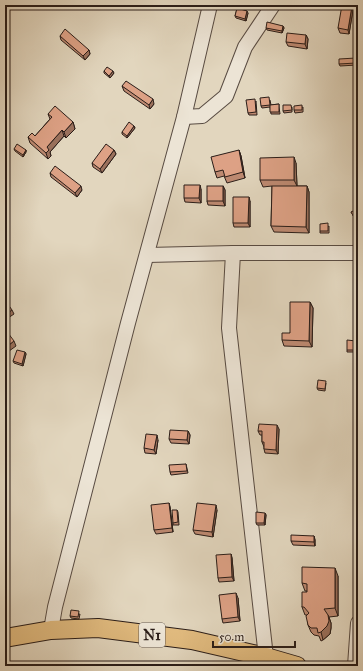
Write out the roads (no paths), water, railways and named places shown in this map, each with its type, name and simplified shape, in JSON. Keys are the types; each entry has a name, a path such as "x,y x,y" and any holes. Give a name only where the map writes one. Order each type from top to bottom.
{"main road":[{"name":"N1","path":"5,638 51,630 98,628 192,640 266,657 297,666"}],"street":[{"path":"51,630 55,607 128,323 184,117 210,5"},
{"path":"184,117 202,116 226,96 246,47 273,5"},
{"path":"147,254 233,252 358,253"},
{"path":"233,252 229,328 266,657"},
{"path":"355,666 358,623"}]}
